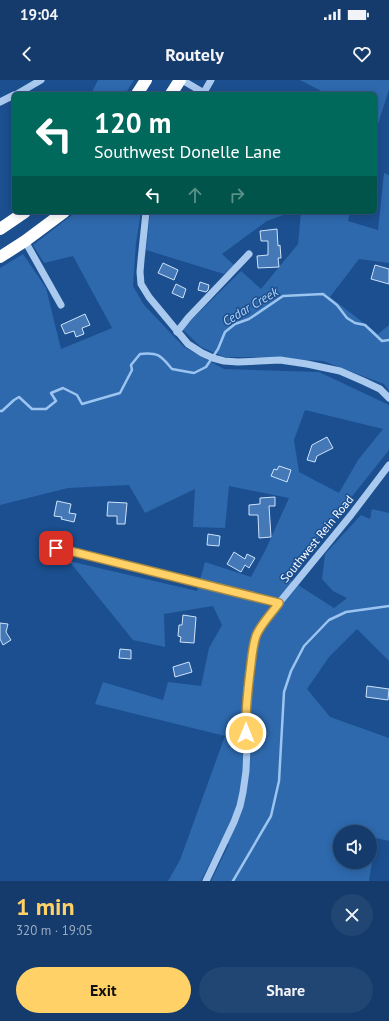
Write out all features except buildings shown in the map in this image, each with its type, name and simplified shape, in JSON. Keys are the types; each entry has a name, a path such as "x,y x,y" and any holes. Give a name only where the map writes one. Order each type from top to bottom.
{"highway":[{"path":"138,92 146,80"},
{"path":"172,92 181,80"},
{"path":"0,229 22,214"},
{"path":"0,257 61,214"}],"street":[{"path":"20,92 41,80"},
{"path":"181,80 201,92"},
{"path":"205,92 211,80"},
{"path":"0,102 12,96"},
{"path":"146,214 140,272 141,284 149,297 177,332 194,348 213,358 224,361 238,362 280,360 340,371 380,389 389,398"},
{"path":"24,241 61,305"},
{"path":"177,332 188,318 249,254"},
{"name":"Southwest Rein Road","path":"206,881 234,822 244,792 247,746 247,690 256,636 279,603 351,515 389,465"},
{"path":"56,548 279,603"}],"shaded area":[{"path":"98,80 134,80 126,92 92,92"},
{"path":"300,80 389,80 389,89 377,128 377,92 323,92"},
{"path":"384,173 389,175 389,263 359,259 330,297 378,334 389,325 389,391 384,384 323,361 258,357 224,357 201,347 182,329 241,271 261,289 298,244 301,214 350,214 348,221 378,230"},
{"path":"73,214 141,214 136,243 133,286 144,305 184,347 224,369 319,372 389,405 389,450 287,578 334,608 347,598 333,591 322,579 325,554 361,515 370,519 372,509 389,513 389,661 357,629 329,657 307,689 330,717 389,738 389,841 377,838 377,825 333,825 333,869 371,869 369,881 211,881 229,844 221,841 201,881 168,881 180,860 225,736 95,704 103,682 163,700 168,682 201,686 209,648 222,625 213,606 164,614 165,647 133,640 69,561 197,591 205,562 251,577 265,551 289,498 229,486 225,528 193,527 195,489 145,513 129,485 68,488 0,505 0,268 23,254 46,288 61,349 112,328 73,256 44,263 33,245","holes":["305,410 383,429 358,460 339,493 299,472 294,440"]},
{"path":"150,214 286,214 267,221 222,254 234,265 224,274 146,250"}],"waterway":[{"name":"Cedar Creek","path":"0,411 19,397 32,409 46,409 56,401 51,393 63,388 77,395 82,404 120,393 132,370 131,365 140,354 156,354 172,369 194,373 206,367 218,349 225,332 235,324 249,319 283,296 323,294 337,305 347,318 355,323 365,325 382,341 389,340"},
{"path":"233,881 271,816 279,781 284,692 291,671 304,646 329,620 346,612 389,606"}],"route":[{"path":"56,548 279,603 256,636 247,690 246,733"}]}
